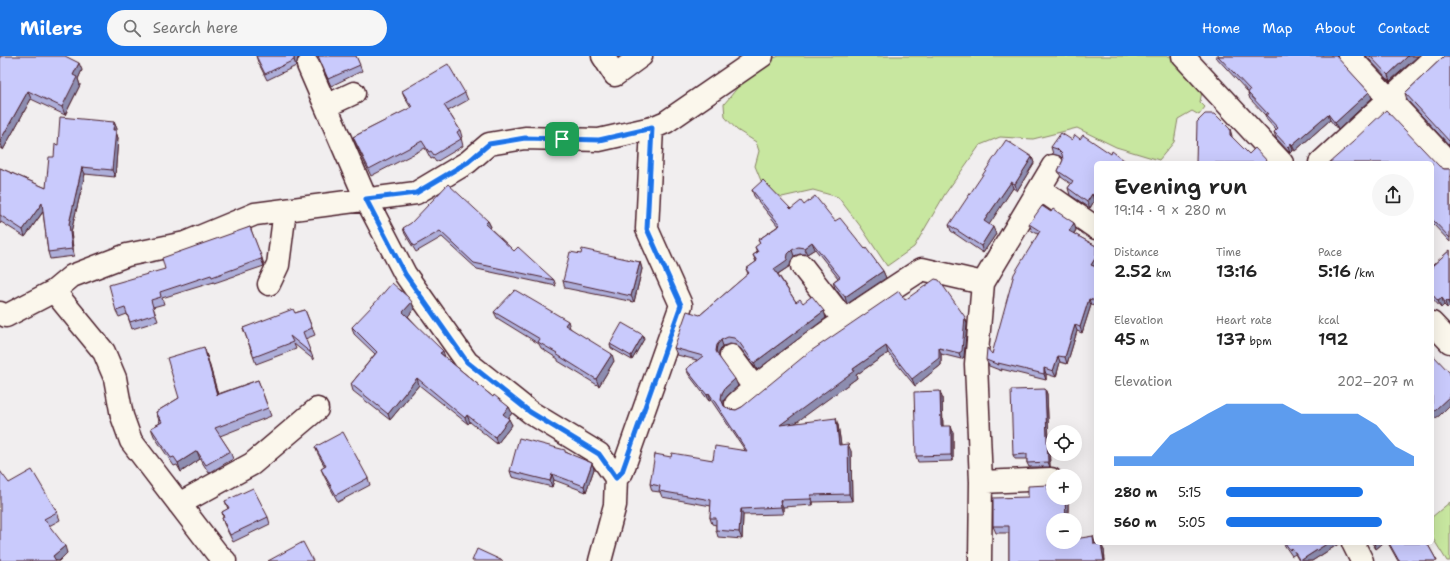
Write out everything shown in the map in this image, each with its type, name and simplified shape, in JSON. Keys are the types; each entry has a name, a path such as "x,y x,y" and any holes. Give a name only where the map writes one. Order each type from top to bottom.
{"street":[{"path":"603,56 615,75 641,56"},
{"path":"0,313 6,316 54,291 72,276 127,255 184,243 254,214 416,193 468,162 489,144 525,138 599,140 652,128 666,122 762,56"},
{"path":"1182,56 1280,161"},
{"path":"1349,56 1450,164"},
{"path":"1322,161 1436,56"},
{"path":"308,65 366,199 405,274 467,362 530,412 599,454 616,478 615,505 600,561"},
{"path":"326,106 354,93"},
{"path":"616,478 622,472 681,305 647,229 652,128"},
{"path":"974,560 981,482 976,364 983,283 1054,166"},
{"path":"1040,189 1094,227"},
{"path":"269,284 278,265 285,210"},
{"path":"802,266 844,320"},
{"path":"736,404 754,387 844,320 922,269 983,283"},
{"path":"54,291 104,352 114,378 122,416 131,441 179,504 216,558"},
{"path":"1434,325 1450,342"},
{"path":"731,356 754,387"},
{"path":"179,504 252,464 317,409"},
{"path":"981,482 1046,479"},
{"path":"1355,545 1362,561"}],"green space":[{"path":"779,56 1172,56 1203,86 1200,102 1205,107 1199,115 1192,111 1178,119 1174,142 1159,160 1116,147 1077,128 1033,139 1000,137 980,145 945,194 914,247 887,266 861,227 838,197 813,190 782,197 764,188 755,166 759,151 756,142 737,130 725,117 724,104 749,74 767,59"},
{"path":"1450,502 1450,561 1447,561 1434,540 1434,515"}],"building":[{"path":"0,56 65,56 79,63 73,75 77,77 62,107 28,91 0,141"},
{"path":"256,56 294,56 294,60 265,74"},
{"path":"318,56 356,56 360,65 328,79"},
{"path":"1218,56 1336,56 1369,92 1335,123 1328,114 1288,147 1274,132 1278,128 1265,114 1268,114 1248,93 1250,90"},
{"path":"1370,56 1408,56 1388,75"},
{"path":"1444,56 1450,56 1450,142 1405,93"},
{"path":"448,64 465,93 444,105 460,130 457,132 461,139 434,155 431,151 429,152 422,141 369,169 353,137 412,107 402,91"},
{"path":"1386,110 1439,166 1444,169 1450,169 1450,238 1434,221 1434,161 1331,161"},
{"path":"1205,114 1215,114 1230,129 1230,135 1249,154 1255,148 1267,161 1196,161 1197,122"},
{"path":"60,117 114,122 113,130 116,130 112,170 82,167 69,224 72,249 48,252 42,203 23,230 0,215 0,168 46,188 49,157 54,157 55,144 58,145"},
{"path":"1061,133 1072,140 1075,135 1080,139 1083,135 1111,154 1112,151 1125,161 1094,161 1094,196 1092,194 1087,202 1068,188 1073,181 1058,171 1063,160 1062,154 1057,149 1051,147"},
{"path":"1006,140 1032,157 1015,184 1011,182 984,221 993,227 981,246 949,225"},
{"path":"763,180 791,209 801,201 804,205 815,196 835,221 840,218 865,249 866,248 883,271 845,297 833,282 840,277 812,242 804,248 798,247 792,250 788,254 787,260 774,269 796,302 800,299 803,303 812,296 824,311 754,363 739,342 734,338 728,337 721,340 717,345 716,351 735,379 725,388 722,393 721,399 724,406 729,409 736,410 742,407 808,353 899,291 905,300 935,279 939,280 965,317 962,351 959,353 939,348 939,358 912,379 886,346 853,369 854,371 780,425 836,418 839,445 848,444 849,494 811,495 811,499 780,500 781,507 741,509 739,532 716,530 716,518 710,518 711,500 659,491 660,486 650,484 655,454 671,457 672,453 713,460 715,446 747,451 709,393 707,395 686,369 703,356 674,348 687,311 700,315 749,273 746,269 757,261 753,255 758,252 755,247 760,243 758,240 780,225 752,190"},
{"path":"448,184 488,221 485,224 514,251 518,247 554,280 474,263 440,231 414,246 403,228 411,223"},
{"path":"1042,206 1051,212 1053,209 1074,223 1069,231 1094,245 1094,260 1091,265 1094,266 1094,300 1089,299 1080,327 1075,325 1065,357 1058,356 1053,371 1044,368 1044,374 998,363 999,365 986,360 987,348 992,354 1014,274 1040,231 1029,224"},
{"path":"250,227 262,258 261,259 212,277 211,275 160,292 161,297 151,300 155,314 130,322 125,308 116,311 109,285 165,269 162,258"},
{"path":"582,249 640,262 631,296 563,281 570,252 581,254"},
{"path":"1450,250 1450,303 1447,300 1445,302 1442,298 1438,301 1434,296 1434,264"},
{"path":"392,283 412,302 403,312 443,351 440,353 493,397 494,395 509,407 503,414 509,419 495,437 467,415 465,418 417,378 388,414 351,384 377,352 352,327"},
{"path":"515,290 568,321 565,325 612,354 596,379 538,342 540,339 494,312"},
{"path":"293,309 295,313 305,310 312,328 303,332 311,353 290,336 293,342 254,357 243,328"},
{"path":"622,323 643,335 631,356 610,344"},
{"path":"204,347 217,395 258,380 268,408 215,428 230,451 206,465 197,451 178,463 174,457 171,458 151,428 162,422 156,412 179,398 167,358"},
{"path":"1434,356 1450,373 1450,396 1434,410"},
{"path":"1045,389 1046,461 1048,462 1027,463 1027,454 1013,455 1011,390"},
{"path":"940,391 941,426 951,426 951,455 916,456 914,392"},
{"path":"343,432 368,478 336,495 321,469 326,466 315,447"},
{"path":"519,438 565,450 565,452 592,463 584,486 552,474 550,481 510,471"},
{"path":"32,470 57,512 44,519 65,546 53,556 56,561 0,561 0,471 9,483"},
{"path":"1046,485 1046,505 1065,505 1066,513 1046,513 1046,549 1082,549 1082,538 1093,536 1094,545 1101,545 1104,561 1009,561 1009,526 993,526 993,498 1028,497 1028,486"},
{"path":"253,488 268,517 230,535 222,518 224,517 222,512 229,508 225,501"},
{"path":"303,542 313,561 268,561"},
{"path":"1286,545 1325,545 1300,561 1292,548 1290,550"},
{"path":"1390,545 1428,545 1437,561 1399,561"},
{"path":"477,549 503,561 472,561"}],"route":[{"path":"652,128 647,229 681,305 622,472 616,478 599,454 530,412 467,362 405,274 366,199 416,193 468,162 489,144 525,138 562,139 599,140 652,128"}]}
